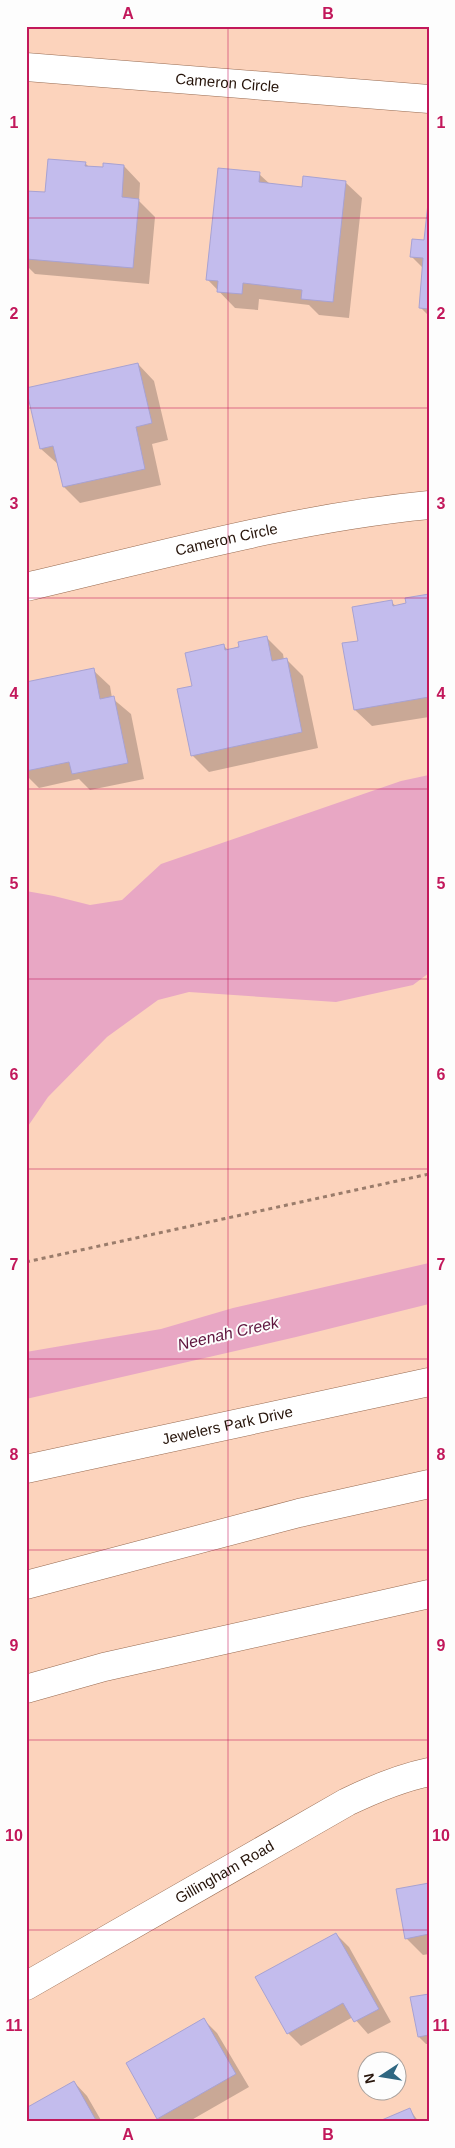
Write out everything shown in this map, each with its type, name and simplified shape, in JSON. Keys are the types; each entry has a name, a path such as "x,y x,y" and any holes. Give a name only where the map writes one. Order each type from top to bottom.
{"main road":[{"name":"Cameron Circle","path":"26,67 429,99"},
{"name":"Cameron Circle","path":"26,587 292,525 374,510 429,505"},
{"name":"Jewelers Park Drive","path":"26,1468 429,1382"},
{"path":"26,1585 299,1513 429,1484"},
{"path":"26,1689 104,1667 429,1594"},
{"name":"Gillingham Road","path":"26,1986 348,1802 408,1776 429,1772"}],"path":[{"path":"26,1262 429,1174"}],"water":[{"path":"429,775 429,973 413,985 336,1002 189,992 158,1000 107,1037 48,1097 26,1129 26,891 90,905 122,900 161,864 401,781"},
{"name":"Neenah Creek","path":"429,1263 429,1304 296,1337 26,1399 26,1352 161,1329 233,1308"}],"building":[{"path":"48,159 86,162 85,166 103,167 103,163 124,165 122,197 139,199 133,268 26,259 26,191 45,192"},
{"path":"218,168 260,172 259,182 302,187 303,176 346,181 333,302 301,299 302,290 243,283 242,294 217,292 218,281 206,280"},
{"path":"429,194 429,309 419,308 423,258 410,257 412,239 424,240"},
{"path":"138,363 152,423 136,427 145,469 63,487 53,446 40,449 26,388"},
{"path":"429,594 429,697 354,710 342,643 358,641 352,607 392,600 393,606 406,603 405,598"},
{"path":"267,636 272,661 287,658 302,732 191,756 177,689 192,686 185,653 224,644 225,650 239,647 238,642"},
{"path":"94,668 100,699 114,696 128,763 72,774 69,762 26,771 26,682"},
{"path":"429,1883 429,1934 405,1939 396,1889"},
{"path":"336,1933 379,2009 354,2022 343,2003 287,2034 255,1977"},
{"path":"429,1994 429,2035 418,2037 410,1997"},
{"path":"204,2018 236,2074 157,2119 126,2063"},
{"path":"74,2081 97,2122 26,2122 26,2108"},
{"path":"410,2108 416,2122 377,2122"}]}
